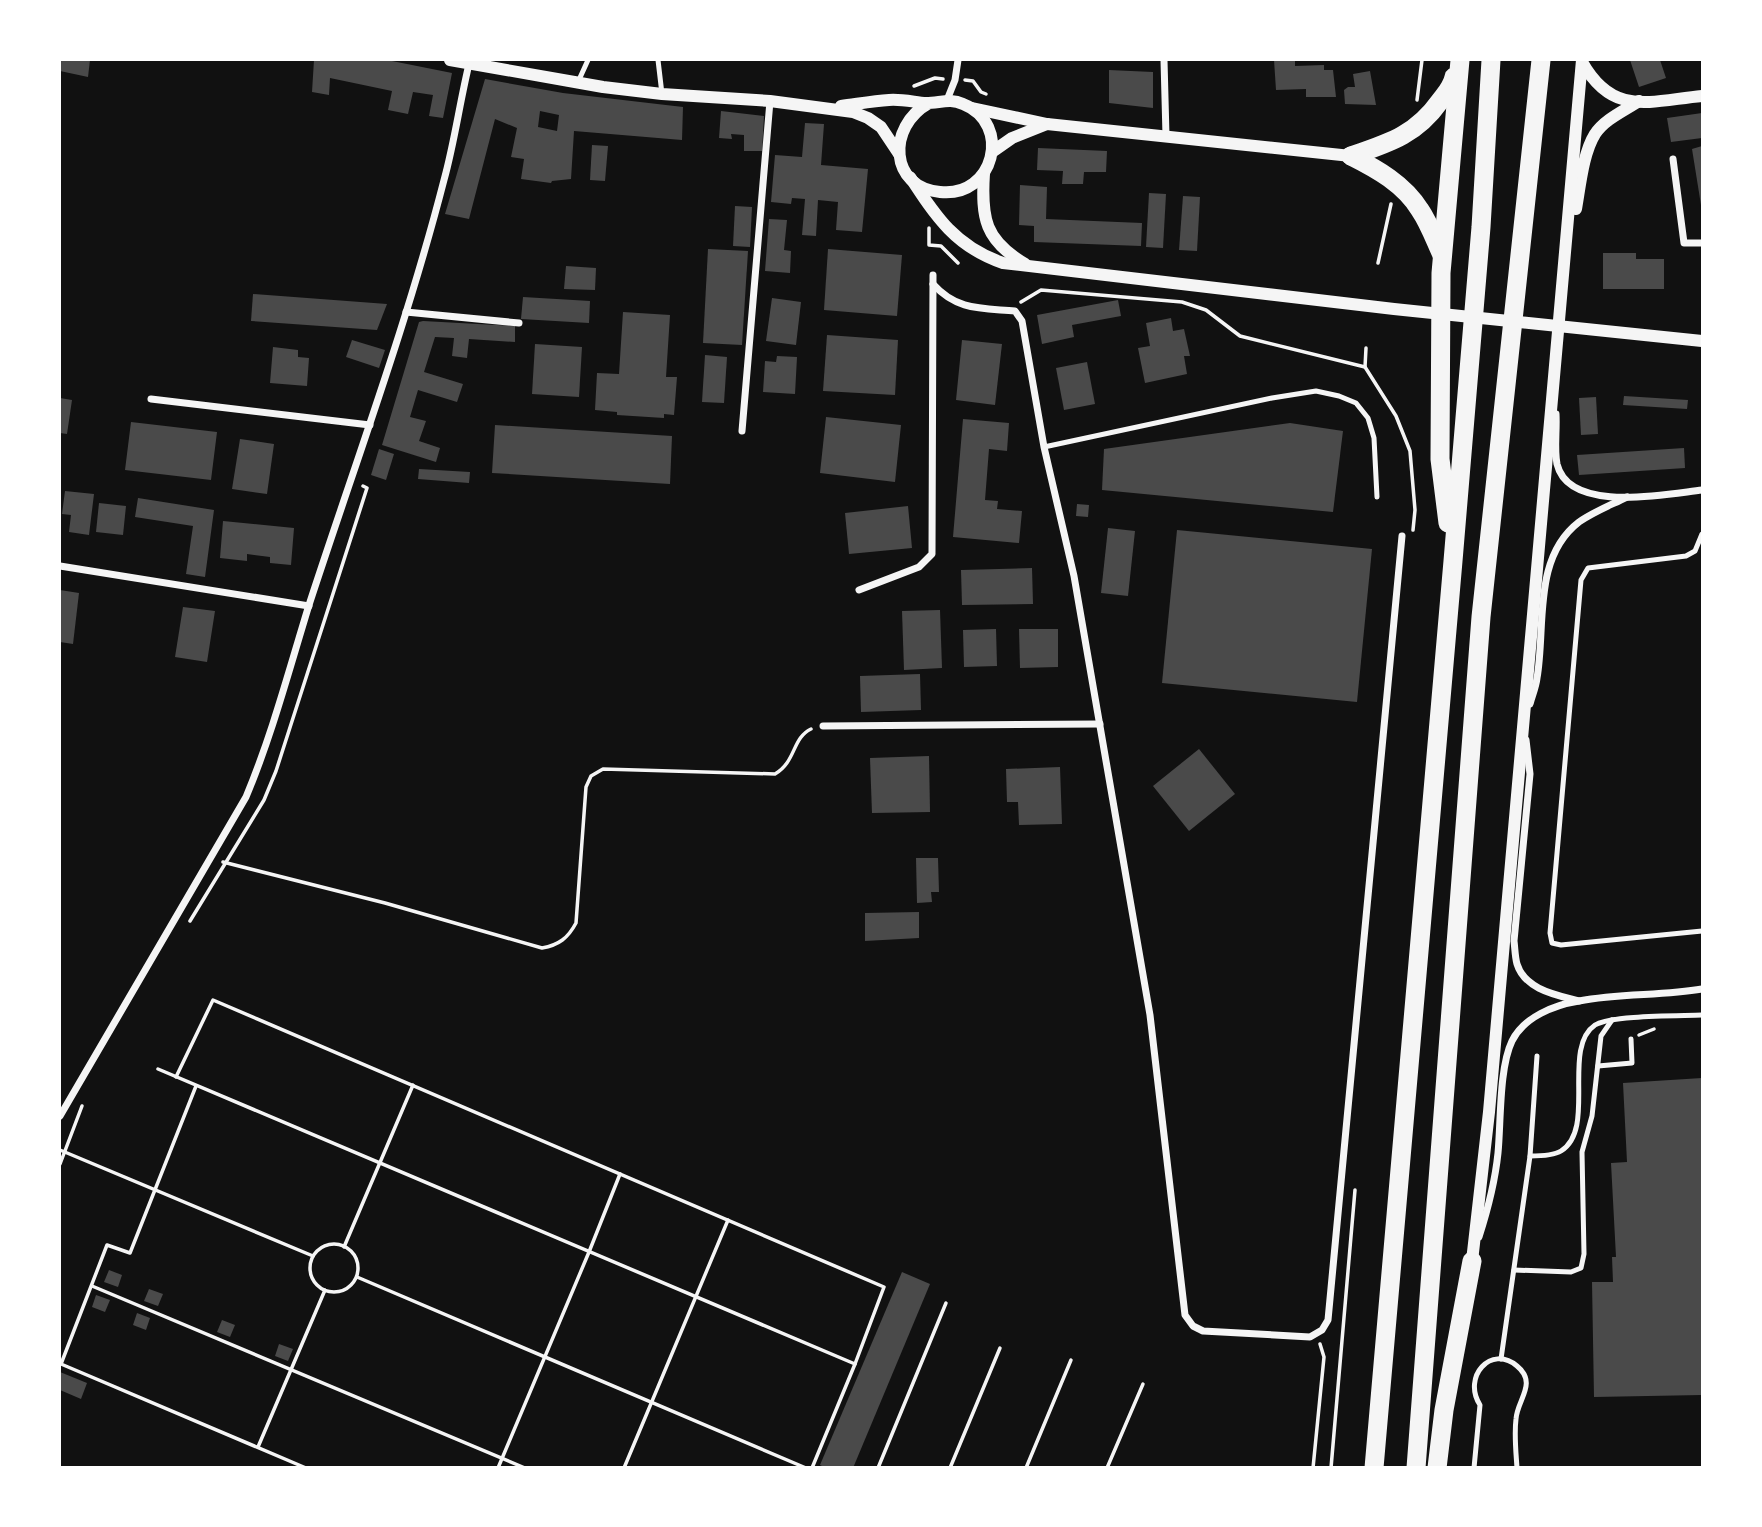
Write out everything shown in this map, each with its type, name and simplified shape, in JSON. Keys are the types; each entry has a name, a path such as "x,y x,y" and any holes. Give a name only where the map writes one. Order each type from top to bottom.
{"highway":[{"path":"1351,156 1393,142 1417,128 1452,85 1460,60"},
{"path":"1453,561 1440,459 1443,256 1460,60"},
{"path":"1374,1468 1480,240 1491,60"},
{"path":"1416,1468 1481,617 1541,60"},
{"path":"1351,156 1385,173 1405,192 1420,209 1443,256"},
{"path":"1437,1468 1444,1410 1472,1261"}],"street":[{"path":"450,60 577,83 662,94 830,107 869,118 881,127 899,153 910,177 934,213 964,245 1003,263 1394,309 1703,341"},
{"path":"947,100 955,80 958,60"},
{"path":"1164,60 1166,136"},
{"path":"1582,61 1590,77 1617,100 1639,102 1703,96"},
{"path":"1472,1261 1489,1112 1525,720 1582,61"},
{"path":"60,1116 246,797 264,753 309,606 406,312 445,178 469,62"},
{"path":"955,80 967,105 988,127 992,139 992,152 984,173 984,201 991,236 1006,252 1032,268"},
{"path":"830,107 890,100 929,103 947,100 1047,124 1351,156"},
{"path":"743,431 770,101"},
{"path":"1562,285 1583,169 1595,135 1611,118 1639,102"},
{"path":"899,153 902,129 918,109 929,103"},
{"path":"992,152 1012,138 1047,124"},
{"path":"1673,159 1684,243 1703,243"},
{"path":"910,177 933,192 947,193 974,184 984,173"},
{"path":"859,590 919,567 932,554 933,280 942,294 960,305 1015,311 1022,321 1044,447 1074,576 1150,1015 1185,1315 1193,1326 1203,1331 1310,1337 1322,1330 1328,1320 1402,536"},
{"path":"406,312 519,323"},
{"path":"1555,370 1557,464 1563,478 1589,494 1627,497 1703,490"},
{"path":"151,399 370,425"},
{"path":"1579,1001 1540,989 1525,980 1517,965 1514,941 1530,774 1525,720 1537,680 1544,591 1550,562 1563,539 1579,523 1627,497"},
{"path":"60,566 309,606"},
{"path":"823,726 1100,723"},
{"path":"1472,1261 1490,1202 1498,1155 1507,1059 1512,1041 1522,1026 1551,1009 1579,1001 1703,989"}],"lane":[{"path":"577,83 588,60"},
{"path":"659,60 662,94"},
{"path":"1044,447 1316,391 1356,403 1368,418 1374,438 1377,497"},
{"path":"1703,534 1695,551 1686,556 1588,568 1581,580 1550,933 1552,943 1561,945 1703,931"},
{"path":"1530,1156 1560,1152 1570,1143 1576,1129 1582,1042 1595,1025 1612,1020 1703,1015"},
{"path":"1514,1270 1571,1272 1581,1268 1584,1254 1582,1152 1592,1116 1601,1036 1612,1020"},
{"path":"1598,1066 1632,1063 1631,1040"},
{"path":"1502,1359 1530,1156 1537,1056"},
{"path":"1474,1468 1480,1405 1475,1397 1474,1379 1484,1364 1502,1359 1518,1366 1527,1383 1526,1392 1517,1408 1515,1422 1517,1468"}],"path":[{"path":"1415,109 1422,60"},
{"path":"913,86 935,79 973,80 981,92 990,96"},
{"path":"1378,263 1391,200"},
{"path":"929,223 929,245 941,246 958,263"},
{"path":"1015,311 1023,299 1041,290 1182,302 1206,310 1240,336 1365,367 1366,348"},
{"path":"184,931 264,800 275,771 367,488 352,479"},
{"path":"226,862 542,947 556,945 569,935 576,923 586,787 591,776 603,769 775,774 784,768 803,733 823,726"},
{"path":"176,1077 213,1000 884,1287 811,1468"},
{"path":"158,1069 855,1364"},
{"path":"344,1247 413,1085"},
{"path":"196,1086 130,1253 107,1245 61,1364 306,1468"},
{"path":"60,1164 62,1151 313,1256"},
{"path":"498,1468 620,1174"},
{"path":"624,1468 728,1220"},
{"path":"332,1244 344,1247 357,1259 357,1277 341,1291 325,1290 318,1286 310,1272 313,1256 324,1246 332,1244"},
{"path":"357,1277 806,1468"},
{"path":"92,1286 525,1468"},
{"path":"258,1447 325,1290"},
{"path":"878,1468 946,1303"},
{"path":"1310,1337 1319,1342 1324,1357 1313,1468"},
{"path":"950,1468 1000,1348"},
{"path":"1026,1468 1071,1360"},
{"path":"1107,1468 1143,1384"}],"building":[{"path":"60,60 90,60 88,77 60,71"},
{"path":"314,60 387,60 452,73 443,118 429,116 433,95 413,92 408,114 388,110 392,91 330,78 329,95 312,92"},
{"path":"1274,60 1295,60 1295,66 1324,65 1324,70 1333,70 1336,97 1306,97 1306,89 1276,90"},
{"path":"1630,60 1660,60 1666,78 1639,87"},
{"path":"1109,70 1153,72 1153,108 1109,103"},
{"path":"1370,71 1376,105 1345,104 1344,90 1355,87 1353,74"},
{"path":"485,79 563,93 683,107 682,140 574,131 571,179 551,183 521,179 524,159 511,157 517,128 495,119 469,219 445,214","holes":["540,111 559,115 557,131 538,127"]},
{"path":"721,111 764,116 762,151 744,151 744,135 731,134 732,139 719,138"},
{"path":"1702,113 1702,138 1671,142 1667,118"},
{"path":"805,123 824,124 821,165 868,169 862,232 836,230 838,202 818,200 816,236 802,235 805,199 792,198 791,204 771,202 775,155 802,157"},
{"path":"592,145 608,146 605,181 590,180"},
{"path":"1702,146 1702,204 1701,205 1692,149"},
{"path":"1038,148 1107,151 1106,172 1084,172 1083,184 1062,184 1063,171 1037,170"},
{"path":"1020,185 1047,187 1046,219 1142,223 1141,246 1034,242 1034,226 1019,225"},
{"path":"1149,193 1166,194 1163,248 1146,247"},
{"path":"1183,196 1200,197 1197,251 1179,250"},
{"path":"735,206 752,207 750,247 733,246"},
{"path":"769,219 787,220 784,250 791,251 790,273 765,271"},
{"path":"708,249 748,251 742,345 703,343"},
{"path":"828,249 902,255 897,316 824,310"},
{"path":"1603,253 1636,253 1636,259 1664,259 1664,289 1603,289"},
{"path":"566,266 596,268 595,290 564,289"},
{"path":"253,294 387,304 377,330 251,321"},
{"path":"523,297 590,301 589,323 521,319"},
{"path":"772,298 801,302 796,345 766,341"},
{"path":"1118,300 1121,316 1072,325 1074,337 1042,344 1037,315"},
{"path":"623,312 670,315 666,377 677,377 674,415 664,414 664,418 617,415 617,412 595,410 597,373 619,374"},
{"path":"1171,318 1173,331 1184,329 1190,356 1184,356 1187,374 1145,383 1138,348 1150,346 1146,323"},
{"path":"419,322 515,326 515,342 469,339 467,358 452,356 454,338 435,337 424,372 463,384 457,402 418,390 410,417 426,421 419,441 440,448 436,462 382,445"},
{"path":"827,335 898,340 895,395 823,391"},
{"path":"352,340 385,350 379,368 346,357"},
{"path":"962,340 1002,344 995,405 956,400"},
{"path":"535,344 582,347 579,397 532,394"},
{"path":"273,347 298,350 298,357 309,358 307,386 270,383"},
{"path":"705,355 727,357 724,403 702,402"},
{"path":"777,356 797,357 795,394 763,392 765,361 776,362"},
{"path":"1087,362 1095,404 1064,410 1056,368"},
{"path":"1624,396 1688,400 1687,409 1623,405"},
{"path":"1596,397 1598,434 1581,435 1579,398"},
{"path":"60,398 72,400 67,434 60,433"},
{"path":"826,417 901,425 895,482 820,473"},
{"path":"963,419 1009,423 1007,451 989,449 985,500 998,501 997,509 1022,511 1019,543 953,537"},
{"path":"131,422 217,432 211,480 125,470"},
{"path":"1290,423 1343,431 1333,512 1102,490 1104,449"},
{"path":"495,425 672,436 670,484 492,473"},
{"path":"240,439 274,444 267,494 232,489"},
{"path":"1684,448 1685,468 1579,475 1577,455"},
{"path":"379,449 394,454 386,480 371,475"},
{"path":"419,469 470,472 469,483 418,479"},
{"path":"65,491 94,494 89,535 69,532 71,515 62,514"},
{"path":"138,498 214,510 205,577 186,574 193,526 135,517"},
{"path":"99,503 126,506 123,535 96,532"},
{"path":"1077,504 1089,505 1088,517 1076,516"},
{"path":"908,506 912,548 849,554 845,513"},
{"path":"223,521 294,528 291,565 270,563 270,557 247,554 247,561 220,558"},
{"path":"1108,528 1135,531 1128,596 1101,593"},
{"path":"1177,530 1372,549 1357,702 1162,683"},
{"path":"1032,568 1033,604 962,605 961,570"},
{"path":"60,590 79,593 73,644 60,642"},
{"path":"183,607 215,611 207,662 175,657"},
{"path":"940,610 942,668 904,670 902,611"},
{"path":"996,629 997,666 964,667 963,630"},
{"path":"1019,629 1058,629 1058,667 1020,668"},
{"path":"920,674 921,710 861,712 860,676"},
{"path":"1199,749 1235,794 1189,831 1153,786"},
{"path":"929,756 930,812 872,813 870,758"},
{"path":"1060,767 1062,824 1019,825 1018,802 1007,802 1006,769"},
{"path":"916,858 938,858 939,892 931,892 932,902 917,903"},
{"path":"919,912 919,938 865,941 865,913"},
{"path":"1702,1078 1702,1395 1594,1397 1592,1282 1613,1282 1612,1257 1616,1257 1611,1163 1627,1162 1623,1083"},
{"path":"109,1270 122,1275 118,1287 104,1282"},
{"path":"902,1272 930,1284 853,1468 826,1468 820,1465"},
{"path":"149,1289 163,1294 158,1306 144,1301"},
{"path":"96,1295 110,1300 105,1312 92,1307"},
{"path":"137,1313 150,1318 146,1330 133,1325"},
{"path":"222,1320 235,1325 230,1337 217,1332"},
{"path":"279,1344 293,1349 288,1361 275,1356"},
{"path":"60,1372 87,1383 81,1399 60,1390"}]}
